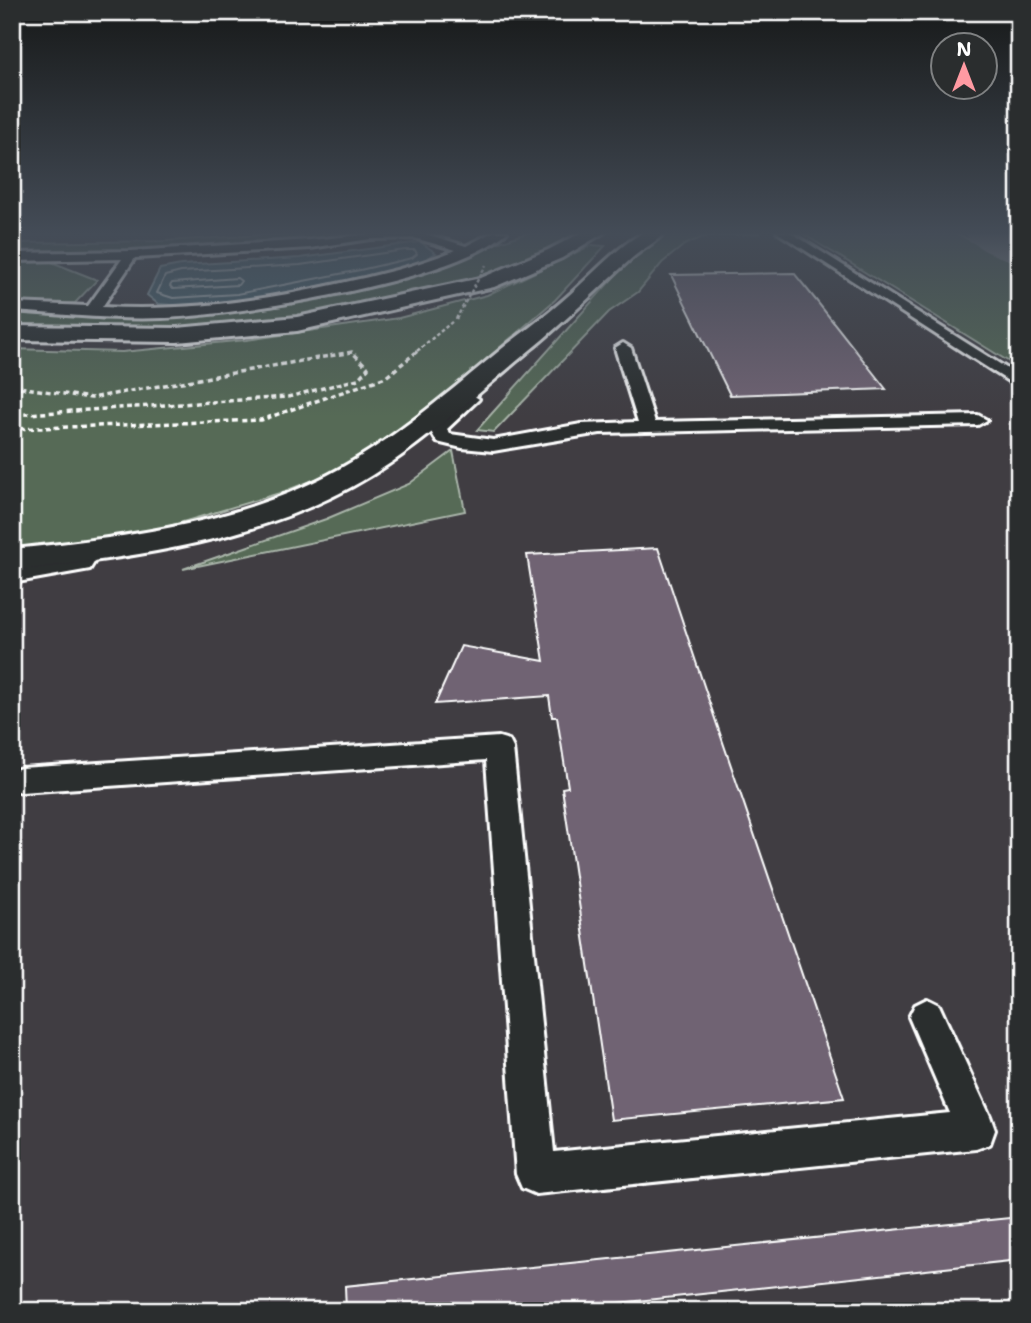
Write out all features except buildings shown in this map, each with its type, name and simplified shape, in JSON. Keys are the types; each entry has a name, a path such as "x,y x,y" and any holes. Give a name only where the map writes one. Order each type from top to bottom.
{"street":[{"path":"12,333 177,335 297,324 436,294"},
{"path":"12,572 78,561 182,536 272,510 340,481 426,424 582,295"},
{"path":"12,583 107,570 198,550 287,524 358,491 443,438 500,391 551,337 582,295"},
{"path":"12,560 131,547"}],"lane":[{"path":"92,311 104,294"},
{"path":"12,307 160,314 223,309 311,294"},
{"path":"880,294 1019,383"},
{"path":"623,348 648,427"},
{"path":"515,351 509,367 438,428 443,438 471,446 505,446 573,431 978,420"},
{"path":"15,779 499,748 536,1174 976,1130 927,1017"}],"path":[{"path":"12,429 261,420 386,377 456,319 470,294"},
{"path":"12,386 91,398 352,352 368,368 358,379 288,397 12,415"}],"shaded area":[{"path":"12,294 1019,294 1019,1311 12,1311"}],"green space":[{"path":"12,294 84,294 75,303 46,306 12,304"},
{"path":"346,294 416,294 326,313 252,323 140,330 12,327 12,312 112,318 162,317 261,309"},
{"path":"561,294 416,420 337,471 280,493 146,533 60,547 12,548 12,349 122,352 246,340 399,318 487,295"},
{"path":"599,294 635,294 609,312 494,432 477,430"},
{"path":"899,294 1019,294 1019,368"},
{"path":"453,451 465,511 183,569 326,519 409,484"}],"water":[{"path":"284,294 182,306 158,304 147,295"}]}
